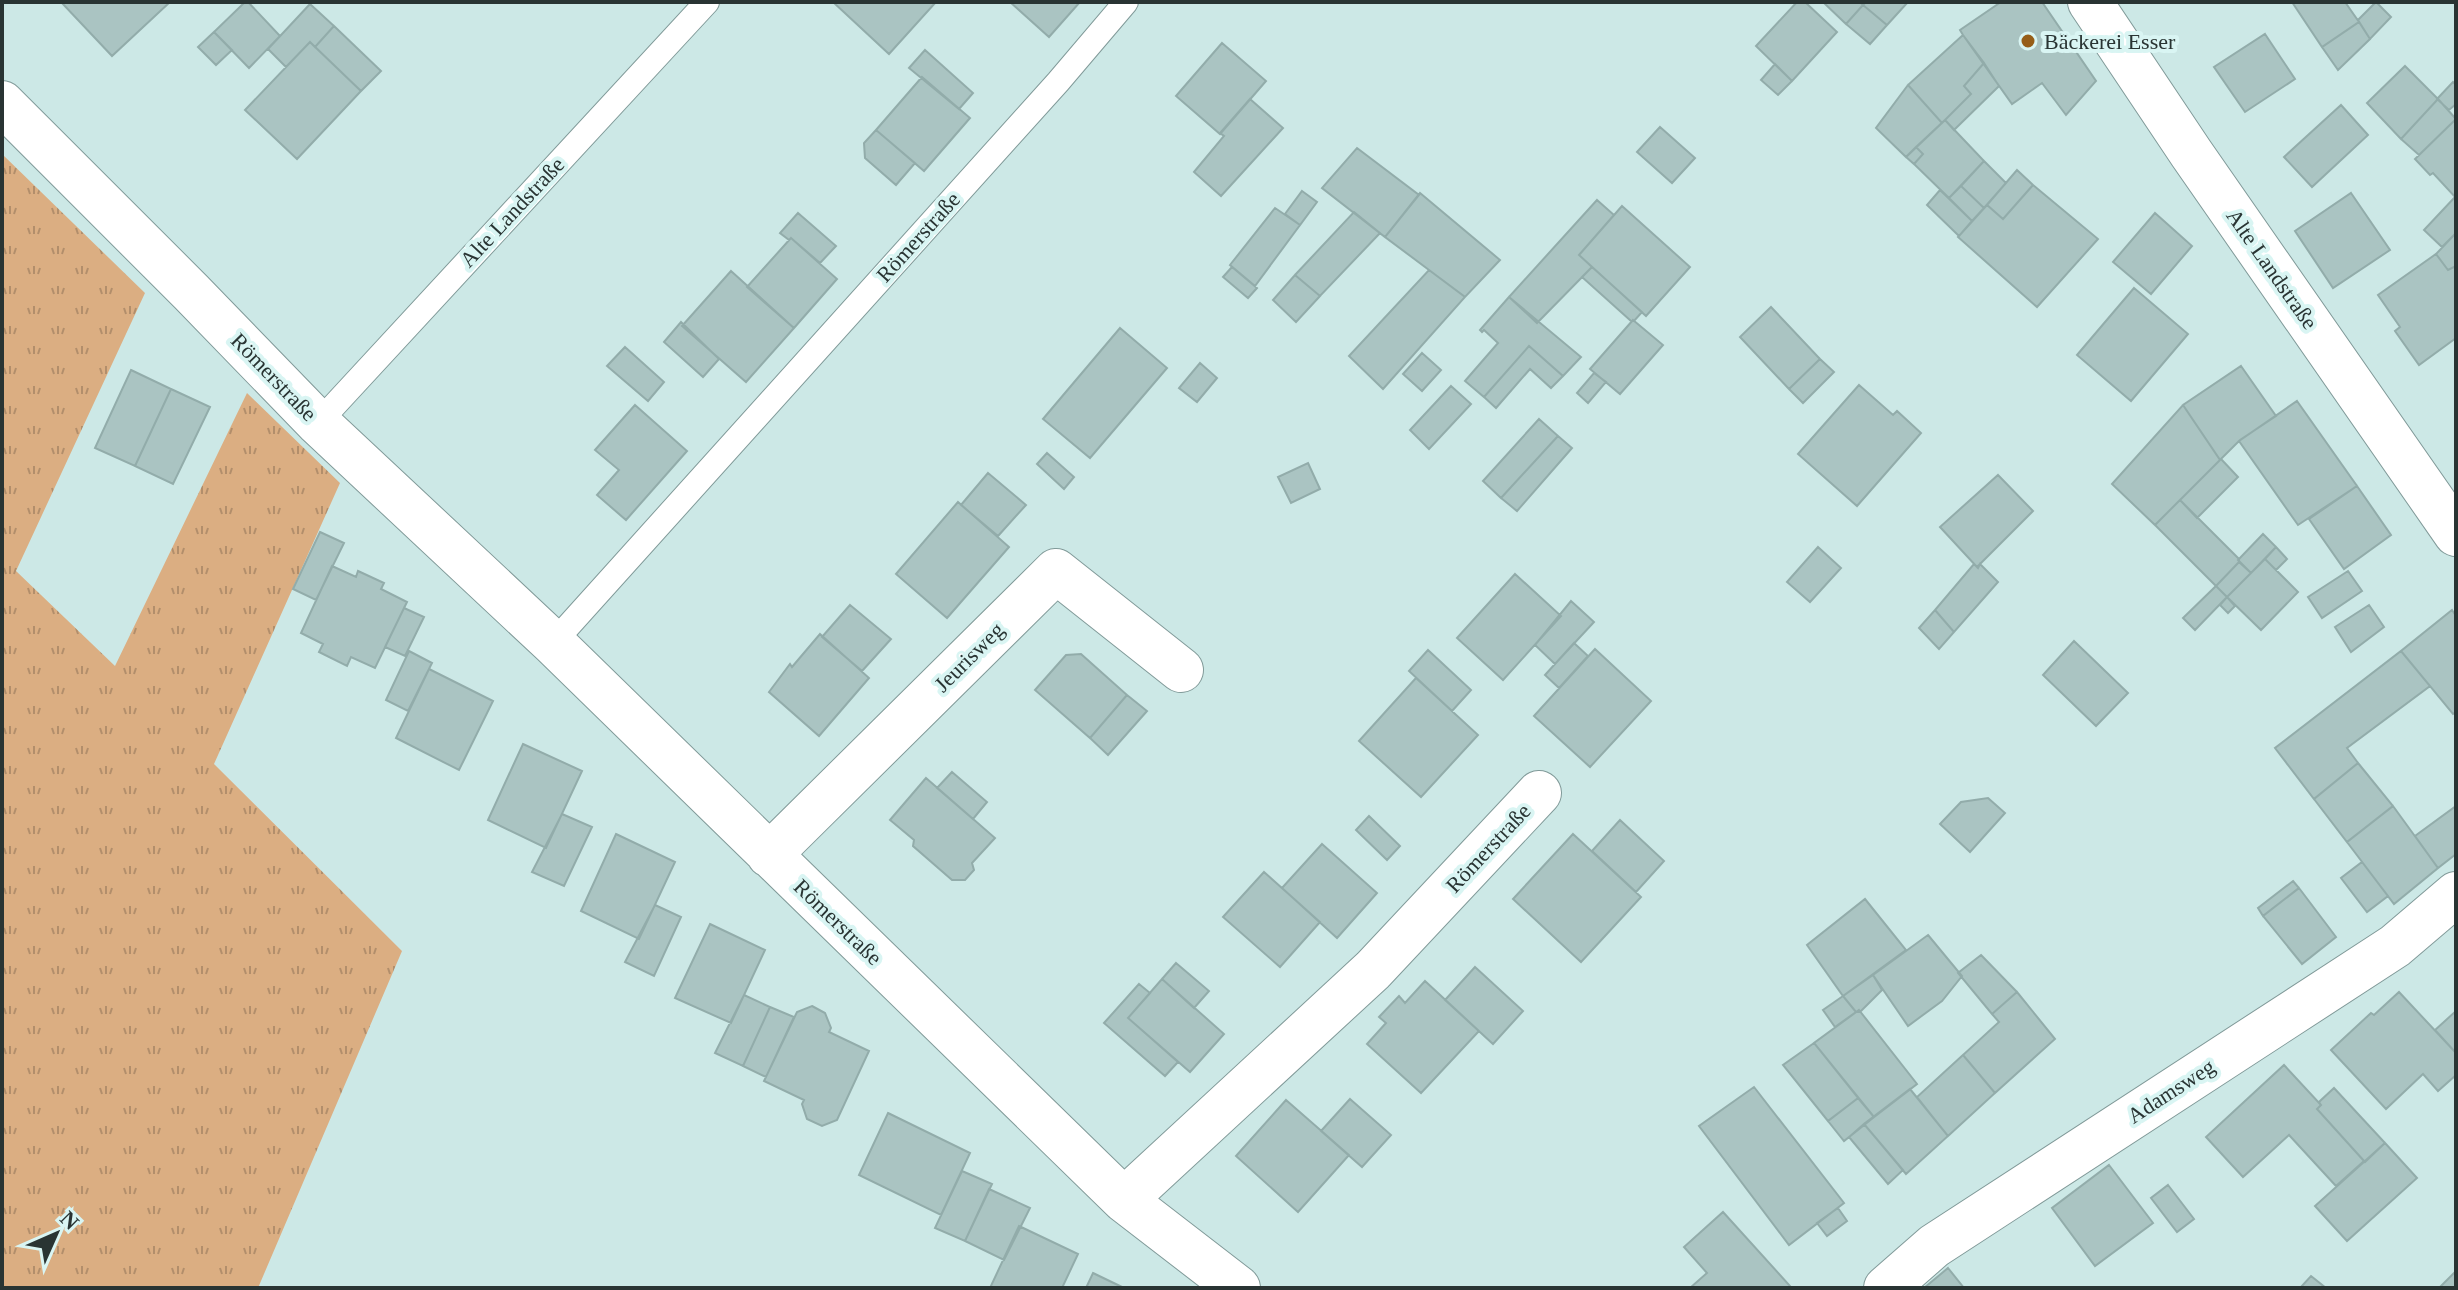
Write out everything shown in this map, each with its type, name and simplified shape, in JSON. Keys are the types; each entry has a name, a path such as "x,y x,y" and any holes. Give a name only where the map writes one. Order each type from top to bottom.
{"street":[{"name":"Alte Landstraße","path":"2090,2 2456,534"},
{"name":"Römerstraße","path":"2,103 318,423 553,643 1124,1200 1238,1288"},
{"name":"Jeurisweg","path":"769,855 1056,571 1181,670"},
{"name":"Römerstraße","path":"1124,1200 1373,970 1539,793"},
{"name":"Adamsweg","path":"1886,1288 1934,1246 2395,946 2456,894"}],"lane":[{"name":"Alte Landstraße","path":"318,423 707,2"},
{"name":"Römerstraße","path":"553,643 1058,82 1126,2"}],"green space":[{"path":"2,154 145,293 16,571 115,666 247,393 340,483 214,764 402,951 258,1288 2,1288"}],"building":[{"path":"61,2 170,2 112,56"},
{"path":"245,2 280,36 249,68 214,32"},
{"path":"833,2 936,2 889,54"},
{"path":"1010,2 1080,2 1049,37"},
{"path":"1797,2 1805,2 1837,32 1792,81 1756,46"},
{"path":"1823,2 1860,2 1863,5 1846,24"},
{"path":"1866,2 1908,2 1887,25 1863,5"},
{"path":"2001,2 2042,2 2096,81 2066,115 2042,83 2012,104 1960,30"},
{"path":"2292,2 2345,2 2359,22 2322,47"},
{"path":"2376,2 2391,17 2370,39 2358,20"},
{"path":"310,4 334,26 315,47 310,42 286,67 268,49"},
{"path":"1863,5 1887,25 1870,44 1846,24"},
{"path":"2359,22 2370,39 2338,70 2322,47"},
{"path":"334,26 381,71 361,91 315,47"},
{"path":"214,32 232,50 216,65 198,47"},
{"path":"2265,34 2295,79 2245,112 2214,67"},
{"path":"1963,35 1984,63 1964,86 1971,94 1942,123 1908,85"},
{"path":"310,42 361,91 297,159 245,110"},
{"path":"1222,43 1266,81 1220,134 1176,96"},
{"path":"925,50 973,93 959,109 909,68"},
{"path":"1984,63 1999,86 1954,130 1945,120 1971,94 1964,86"},
{"path":"1775,64 1792,81 1778,95 1761,80"},
{"path":"2405,66 2438,99 2401,139 2367,103"},
{"path":"922,77 970,118 924,171 876,130"},
{"path":"2453,82 2456,85 2456,104 2449,110 2437,99"},
{"path":"1908,85 1942,123 1906,157 1876,128"},
{"path":"1250,99 1283,128 1221,196 1194,172 1224,136 1220,133"},
{"path":"2438,99 2456,119 2419,155 2401,139"},
{"path":"2341,105 2368,135 2312,187 2284,157"},
{"path":"2456,119 2456,198 2415,159"},
{"path":"1945,120 1984,161 1949,198 1914,164 1923,154 1916,147"},
{"path":"1660,127 1695,158 1672,183 1637,152"},
{"path":"876,130 915,163 896,185 865,158 864,143"},
{"path":"1916,147 1923,154 1914,164 1906,157"},
{"path":"1357,148 1419,195 1385,237 1322,188"},
{"path":"1984,161 2006,183 1984,208 1961,186"},
{"path":"2017,170 2033,185 2003,219 1987,205"},
{"path":"2033,185 2098,239 2037,307 1958,237 1987,205 2003,219"},
{"path":"1961,186 1984,208 1972,221 1949,198"},
{"path":"1940,190 1972,221 1959,236 1927,205"},
{"path":"1302,191 1317,202 1300,225 1285,214"},
{"path":"1420,193 1500,260 1465,297 1385,237"},
{"path":"2351,193 2390,250 2333,288 2295,231"},
{"path":"2455,197 2456,233 2442,247 2424,230"},
{"path":"1597,200 1614,215 1579,255 1592,267 1537,323 1509,297"},
{"path":"1622,206 1690,267 1646,316 1579,255"},
{"path":"1275,208 1300,225 1255,286 1230,265"},
{"path":"1354,212 1380,233 1320,296 1295,275"},
{"path":"798,213 836,246 820,263 791,238 789,240 780,233"},
{"path":"2155,213 2192,246 2151,294 2113,262"},
{"path":"2456,233 2456,266 2448,270 2436,254"},
{"path":"791,238 837,279 794,328 747,287"},
{"path":"2436,254 2448,270 2456,266 2456,338 2419,365 2395,331 2400,327 2378,295"},
{"path":"1232,267 1257,288 1248,298 1223,277"},
{"path":"1592,267 1642,312 1634,321 1582,277"},
{"path":"1429,270 1465,297 1383,389 1349,356"},
{"path":"731,271 794,328 746,382 682,326"},
{"path":"1295,275 1320,296 1296,322 1273,300"},
{"path":"2134,288 2188,334 2131,401 2077,355"},
{"path":"1509,297 1581,357 1563,376 1529,346 1484,397 1465,381 1498,343 1480,330"},
{"path":"1771,307 1820,359 1789,389 1740,337"},
{"path":"1633,320 1663,345 1620,394 1590,369"},
{"path":"681,322 719,359 703,377 664,342"},
{"path":"1120,328 1167,368 1090,458 1043,419"},
{"path":"1529,346 1563,376 1551,388 1530,369 1496,408 1484,397"},
{"path":"625,347 664,382 648,401 607,366"},
{"path":"1422,353 1441,370 1422,391 1403,374"},
{"path":"1820,359 1834,372 1803,403 1789,389"},
{"path":"1200,363 1217,378 1197,402 1179,388"},
{"path":"2241,366 2276,416 2240,440 2220,460 2183,405"},
{"path":"131,370 171,389 135,466 95,448"},
{"path":"1594,373 1606,382 1588,403 1577,393"},
{"path":"1859,385 1893,415 1897,411 1921,433 1857,506 1798,454"},
{"path":"1451,386 1471,404 1429,449 1410,430"},
{"path":"171,389 210,407 173,484 135,466"},
{"path":"2297,401 2357,486 2298,525 2239,441"},
{"path":"635,405 687,451 626,520 597,495 619,470 595,450"},
{"path":"2183,405 2220,460 2155,525 2112,484"},
{"path":"1539,419 1558,436 1501,498 1483,481"},
{"path":"1558,436 1572,448 1517,511 1501,498"},
{"path":"1047,453 1074,477 1064,489 1037,464"},
{"path":"2221,459 2238,477 2197,518 2180,500"},
{"path":"1308,463 1320,489 1291,503 1278,477"},
{"path":"988,473 1026,505 998,536 961,505"},
{"path":"1998,475 2033,511 1977,567 1940,527"},
{"path":"2357,486 2391,535 2344,569 2309,519"},
{"path":"2180,500 2239,559 2216,586 2155,525"},
{"path":"958,502 1009,547 947,618 896,574"},
{"path":"320,532 344,543 316,600 293,589"},
{"path":"2263,534 2276,547 2251,573 2238,560"},
{"path":"1818,547 1841,568 1810,602 1787,582"},
{"path":"2276,547 2287,559 2276,570 2265,559"},
{"path":"2265,559 2298,592 2261,630 2227,597"},
{"path":"2239,562 2251,573 2227,597 2216,586"},
{"path":"1974,564 1978,568 1980,564 1998,582 1954,632 1935,610"},
{"path":"332,566 356,577 358,571 384,583 381,589 407,602 375,668 351,657 347,666 319,652 323,644 301,633"},
{"path":"2348,571 2362,591 2322,618 2308,597"},
{"path":"1515,574 1561,616 1503,680 1457,638"},
{"path":"2216,586 2227,597 2195,630 2183,618"},
{"path":"2227,597 2235,606 2228,613 2220,605"},
{"path":"1571,601 1594,622 1555,664 1535,645"},
{"path":"850,605 891,639 862,671 822,637"},
{"path":"2369,605 2384,627 2351,652 2335,627"},
{"path":"404,608 424,617 405,656 385,647"},
{"path":"1935,610 1954,632 1939,649 1919,628"},
{"path":"2452,610 2456,616 2456,712 2453,714 2401,651"},
{"path":"820,634 869,678 819,736 769,692 790,664 792,667"},
{"path":"2074,641 2128,693 2096,726 2043,675"},
{"path":"1574,643 1588,656 1559,688 1545,675"},
{"path":"1595,649 1651,701 1590,767 1534,716"},
{"path":"1428,650 1471,690 1452,711 1409,671"},
{"path":"409,651 432,663 408,711 386,700"},
{"path":"2401,651 2430,686 2347,748 2358,763 2314,799 2275,748"},
{"path":"1081,654 1127,695 1090,738 1035,690 1066,655"},
{"path":"429,669 493,701 459,770 396,738"},
{"path":"1416,678 1478,735 1421,797 1359,741"},
{"path":"1127,695 1147,711 1108,755 1090,738"},
{"path":"523,744 582,771 546,848 488,820"},
{"path":"2358,763 2393,806 2347,842 2314,799"},
{"path":"952,772 987,802 973,819 937,788"},
{"path":"926,778 995,838 972,863 974,870 965,880 952,880 913,846 914,840 890,820"},
{"path":"1988,798 2005,813 1970,852 1940,824 1961,802"},
{"path":"2393,806 2438,868 2394,904 2347,842"},
{"path":"2456,806 2456,854 2438,868 2415,836"},
{"path":"562,814 592,827 564,886 532,872"},
{"path":"1369,816 1400,846 1387,860 1356,830"},
{"path":"1620,820 1664,861 1636,892 1592,851"},
{"path":"616,834 675,862 639,939 581,911"},
{"path":"1573,834 1641,897 1581,962 1513,899"},
{"path":"1322,844 1377,893 1337,938 1282,888"},
{"path":"2362,862 2388,896 2367,912 2341,878"},
{"path":"1264,872 1320,922 1280,967 1223,917"},
{"path":"2293,881 2299,888 2263,916 2258,908"},
{"path":"2299,888 2336,937 2302,964 2263,916"},
{"path":"1865,899 1906,950 1843,996 1807,945"},
{"path":"655,905 681,917 654,976 625,962"},
{"path":"710,924 765,950 731,1023 675,998"},
{"path":"1928,935 1962,976 1942,1001 1908,1026 1873,975"},
{"path":"1981,955 2017,992 1992,1014 1958,973"},
{"path":"1176,963 1209,991 1194,1008 1162,979"},
{"path":"1475,967 1523,1011 1493,1044 1445,1000"},
{"path":"1873,975 1882,990 1860,1012 1856,1012 1843,996"},
{"path":"1162,979 1224,1034 1190,1072 1128,1018"},
{"path":"1425,981 1479,1031 1421,1093 1367,1044 1386,1023 1379,1017 1399,996 1405,1003"},
{"path":"1139,984 1150,993 1128,1018 1178,1062 1165,1076 1104,1023"},
{"path":"2017,992 2055,1039 1995,1093 1963,1055 1999,1022 1992,1014"},
{"path":"2399,992 2456,1053 2456,1075 2438,1091 2423,1074 2386,1109 2331,1050"},
{"path":"744,995 770,1007 743,1066 715,1053"},
{"path":"1843,996 1856,1012 1835,1027 1823,1010"},
{"path":"812,1006 825,1013 831,1028 829,1032 869,1051 837,1120 822,1126 807,1119 802,1104 804,1100 764,1081 797,1012"},
{"path":"770,1007 794,1017 766,1077 743,1066"},
{"path":"1859,1010 1917,1084 1874,1117 1814,1043"},
{"path":"2456,1011 2456,1053 2435,1030"},
{"path":"1814,1043 1858,1098 1828,1121 1783,1065"},
{"path":"1963,1055 1995,1093 1948,1136 1917,1097"},
{"path":"2284,1065 2321,1105 2317,1109 2364,1161 2336,1186 2289,1135 2243,1177 2206,1137"},
{"path":"1754,1087 1844,1203 1789,1245 1699,1126"},
{"path":"2334,1088 2385,1143 2365,1162 2317,1109 2321,1105 2319,1102"},
{"path":"1910,1089 1948,1136 1906,1174 1864,1124"},
{"path":"1858,1098 1874,1117 1844,1141 1828,1121"},
{"path":"1350,1099 1391,1135 1362,1167 1321,1131"},
{"path":"1286,1100 1349,1155 1298,1212 1236,1156"},
{"path":"888,1113 970,1153 941,1215 859,1175"},
{"path":"1864,1124 1903,1170 1888,1184 1849,1137"},
{"path":"2385,1143 2417,1178 2347,1241 2315,1206"},
{"path":"2109,1165 2153,1223 2095,1266 2052,1208"},
{"path":"962,1171 992,1184 965,1241 935,1228"},
{"path":"2168,1185 2194,1219 2177,1232 2151,1198"},
{"path":"989,1189 1030,1208 1004,1260 965,1241"},
{"path":"1838,1208 1847,1221 1827,1236 1817,1223"},
{"path":"1723,1212 1790,1286 1690,1288 1707,1273 1684,1247"},
{"path":"1019,1226 1078,1254 1062,1288 990,1288"},
{"path":"1948,1268 1964,1288 1924,1288"},
{"path":"2456,1271 2456,1288 2439,1288"},
{"path":"1093,1273 1122,1287 1086,1288"},
{"path":"2311,1276 2326,1288 2300,1288"}],"place":[{"name":"Bäckerei Esser","path":"2028,41"}]}
